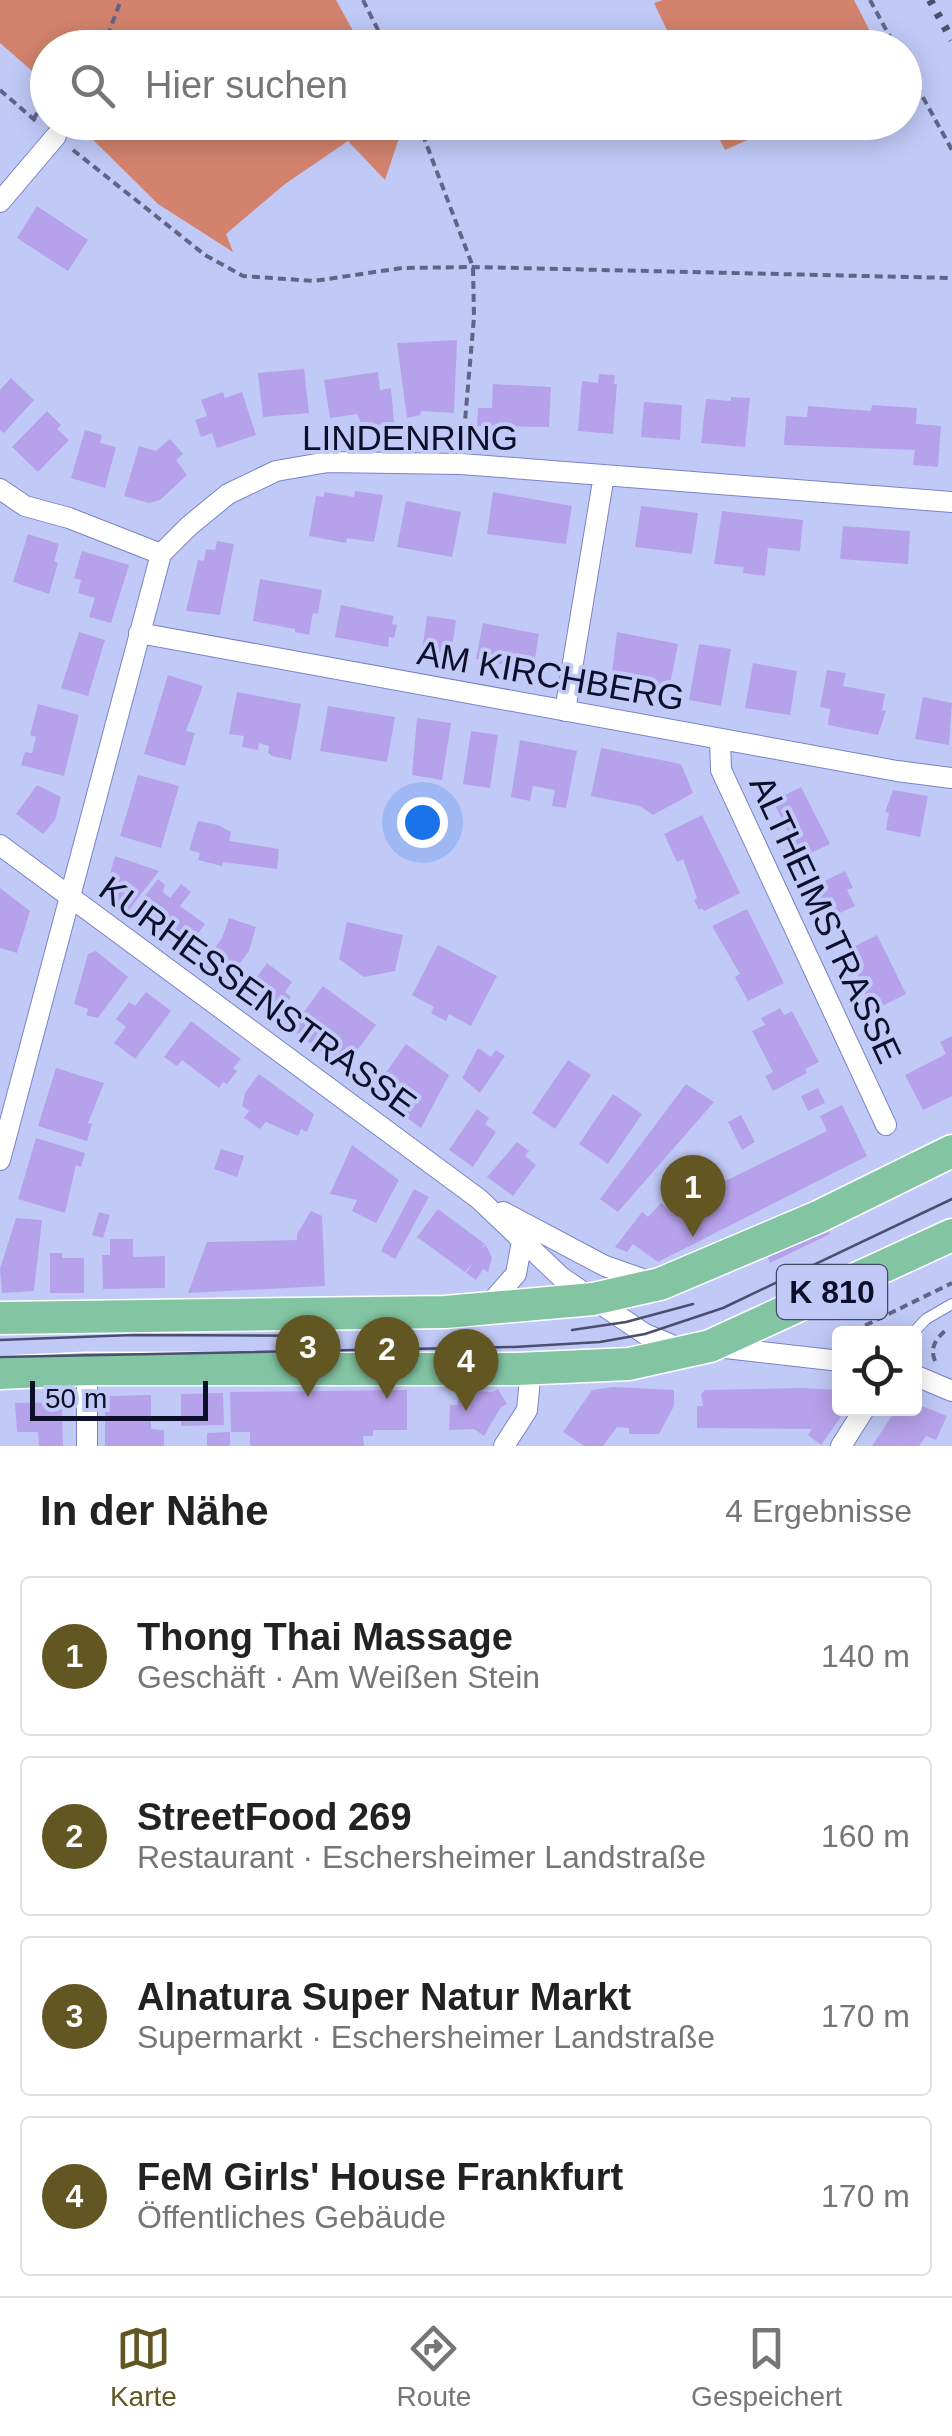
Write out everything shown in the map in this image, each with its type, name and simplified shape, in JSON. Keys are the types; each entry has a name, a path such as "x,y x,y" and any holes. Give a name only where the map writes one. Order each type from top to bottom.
{"main road":[{"name":"K 810","path":"0,1318 483,1310 593,1300 660,1284 818,1217 952,1150"},
{"name":"K 810","path":"0,1373 629,1364 701,1349 952,1235"}],"street":[{"path":"0,202 53,140"},
{"name":"LINDENRING","path":"161,554 228,494 276,471 328,462 461,464 952,502"},
{"path":"565,711 604,475"},
{"path":"0,490 25,506 69,518 161,554 0,1160"},
{"name":"AM KIRCHBERG","path":"139,634 897,772 952,778"},
{"name":"ALTHEIMSTRASSE","path":"720,738 720,770 886,1125"},
{"name":"KURHESSENSTRASSE","path":"0,845 479,1199 560,1278 645,1334 668,1346 832,1360"},
{"name":"KURHESSENSTRASSE","path":"479,1199 605,1266 660,1284"},
{"path":"483,1310 504,1292 516,1274 522,1241"},
{"path":"504,1446 527,1410 531,1368"},
{"path":"87,1369 88,1446"},
{"path":"922,1378 952,1391"},
{"path":"840,1446 861,1416"}],"lane":[{"path":"919,1326 952,1304"}],"path":[{"path":"110,30 121,0"},
{"path":"363,0 379,30"},
{"path":"870,0 886,30"},
{"path":"0,90 30,117"},
{"path":"922,96 952,150"},
{"path":"61,140 205,255 243,276 314,281 402,268 473,267 952,278"},
{"path":"425,140 473,267 474,316 461,464"},
{"path":"864,1326 952,1283"},
{"path":"938,1366 932,1348 952,1325"}],"shaded area":[{"path":"0,0 336,0 353,30 30,30 30,69 0,43"},
{"path":"854,0 869,30 667,30 654,3"},
{"path":"93,140 398,140 385,180 348,141 285,184 226,234 233,252 158,204"},
{"path":"720,140 747,140 725,150"}],"building":[{"path":"37,206 88,240 68,271 17,238"},
{"path":"457,340 454,413 421,411 420,415 407,418 397,343"},
{"path":"304,369 309,413 263,417 258,373"},
{"path":"378,372 380,390 391,388 394,422 367,427 357,414 330,418 324,380"},
{"path":"599,374 615,375 613,434 578,431 582,381 598,383"},
{"path":"11,378 34,400 4,433 0,430 0,390"},
{"path":"493,384 551,387 549,427 477,426 478,408 492,408"},
{"path":"223,392 225,398 242,392 256,435 217,448 212,433 201,437 195,420 207,416 201,400"},
{"path":"731,397 750,398 745,447 701,443 706,399 731,401"},
{"path":"644,402 682,405 680,440 641,437"},
{"path":"872,405 917,408 916,424 941,426 938,467 913,465 915,450 784,445 786,416 807,417 808,406 871,411"},
{"path":"47,411 69,440 38,472 12,447"},
{"path":"85,430 102,435 100,443 116,447 105,488 71,478"},
{"path":"170,439 183,454 176,460 187,475 160,500 149,503 124,496 139,446 156,451"},
{"path":"355,491 383,495 374,542 347,538 346,543 309,536 316,496 324,497 324,492 354,497"},
{"path":"493,492 572,506 566,544 487,534"},
{"path":"406,501 461,512 452,557 397,547"},
{"path":"641,506 698,513 692,554 635,547"},
{"path":"722,511 803,520 800,551 768,548 765,576 743,573 744,567 714,564"},
{"path":"843,526 910,531 908,564 840,559"},
{"path":"28,534 59,544 49,594 13,582"},
{"path":"217,541 234,544 220,615 186,611 198,560 204,561 206,549 215,550"},
{"path":"82,551 129,565 111,623 89,617 95,598 78,593 81,580 74,578"},
{"path":"260,579 322,590 309,635 253,621"},
{"path":"341,605 394,616 392,624 397,625 388,647 335,637"},
{"path":"427,616 456,620 451,655 422,651"},
{"path":"483,623 539,634 534,664 528,663 527,669 476,659"},
{"path":"79,632 105,640 88,696 61,688"},
{"path":"617,632 678,644 669,690 611,680"},
{"path":"699,644 731,649 721,706 689,700"},
{"path":"753,663 797,671 790,715 745,708"},
{"path":"827,670 846,673 843,686 885,694 882,710 886,711 878,735 828,725 830,709 820,707"},
{"path":"168,675 203,686 186,731 195,733 185,766 144,754"},
{"path":"237,692 301,704 291,760 272,756 269,746 259,743 258,750 242,747 244,736 229,734"},
{"path":"923,697 952,703 949,745 915,739"},
{"path":"38,704 79,715 64,776 21,765 25,752 32,753 36,737 30,735"},
{"path":"328,706 395,717 387,762 320,751"},
{"path":"417,718 451,723 442,780 412,775"},
{"path":"471,731 498,735 490,788 463,784"},
{"path":"520,740 577,751 566,808 552,806 555,790 533,786 530,801 511,797"},
{"path":"601,748 681,764 693,793 653,815 640,806 591,796"},
{"path":"138,775 179,786 161,848 120,836"},
{"path":"37,785 61,797 55,820 43,834 16,814"},
{"path":"801,787 830,844 801,858 773,801"},
{"path":"893,790 928,796 920,837 886,830 889,813 885,812"},
{"path":"702,815 740,893 704,911 699,910 694,900 697,898 683,859 677,862 664,834"},
{"path":"198,821 231,832 229,841 279,849 277,869 223,862 222,866 198,860 200,853 189,850"},
{"path":"115,856 159,871 129,910 105,892"},
{"path":"845,871 853,888 847,890 855,906 827,919 812,887"},
{"path":"158,879 170,898 181,884 191,892 180,906 205,924 185,951 136,914"},
{"path":"0,888 30,911 17,953 0,948"},
{"path":"747,909 784,983 748,1001 735,977 740,974 712,926"},
{"path":"229,918 256,927 249,951 225,982 202,965 222,938"},
{"path":"347,922 403,935 395,971 364,977 339,959"},
{"path":"877,935 906,994 872,1011 847,950"},
{"path":"438,945 497,976 471,1026 449,1014 446,1021 431,1013 434,1007 412,995"},
{"path":"96,951 128,977 98,1018 86,1015 88,1009 74,1004 88,954"},
{"path":"267,963 292,982 285,992 291,997 281,1010 275,1006 269,1014 244,995"},
{"path":"323,986 376,1025 346,1065 291,1029"},
{"path":"146,992 171,1011 135,1059 114,1043 126,1027 116,1019 129,1002 135,1006"},
{"path":"780,1008 784,1015 792,1011 819,1062 773,1091 765,1076 773,1072 752,1031 765,1025 761,1018"},
{"path":"191,1021 241,1059 233,1068 237,1071 219,1088 182,1060 177,1066 164,1057"},
{"path":"952,1036 952,1096 923,1110 905,1075 946,1054 940,1042"},
{"path":"406,1044 449,1075 421,1128 389,1110 391,1107 372,1092"},
{"path":"478,1048 491,1057 496,1050 505,1056 480,1093 462,1078"},
{"path":"568,1060 591,1075 555,1129 532,1113"},
{"path":"56,1068 104,1083 88,1123 92,1124 87,1141 38,1126"},
{"path":"259,1074 314,1114 307,1132 301,1129 298,1136 266,1122 260,1129 244,1118 249,1111 242,1106 245,1093"},
{"path":"686,1084 714,1102 618,1212 600,1199"},
{"path":"818,1088 825,1103 808,1111 801,1096"},
{"path":"613,1094 642,1114 608,1164 579,1144"},
{"path":"842,1105 867,1156 658,1262 633,1244 627,1252 615,1247 642,1212 648,1217 661,1203 668,1209 827,1131 820,1116"},
{"path":"477,1109 489,1118 485,1124 496,1132 473,1167 449,1150"},
{"path":"741,1115 755,1142 742,1150 728,1122"},
{"path":"36,1138 85,1153 81,1167 76,1165 65,1213 18,1199"},
{"path":"517,1142 529,1151 525,1156 536,1165 513,1196 487,1177"},
{"path":"352,1145 399,1180 376,1223 352,1211 357,1200 330,1194"},
{"path":"221,1149 244,1156 237,1177 214,1169"},
{"path":"414,1189 429,1197 395,1259 381,1251"},
{"path":"438,1209 485,1244 481,1249 486,1245 492,1258 488,1272 483,1269 476,1280 466,1273 473,1262 465,1272 417,1237"},
{"path":"311,1211 322,1216 325,1286 188,1293 207,1242 297,1240"},
{"path":"99,1212 110,1215 103,1238 92,1235"},
{"path":"16,1218 42,1220 34,1291 2,1293 0,1269"},
{"path":"827,1226 830,1234 770,1263 767,1256"},
{"path":"110,1239 133,1239 133,1257 165,1256 165,1288 103,1289 102,1255 110,1255"},
{"path":"50,1253 62,1253 62,1258 84,1258 84,1293 50,1293"},
{"path":"498,1389 507,1404 501,1407 484,1436 474,1429 449,1430 450,1405 458,1405 458,1390"},
{"path":"407,1390 407,1430 373,1430 373,1436 363,1436 364,1446 250,1446 250,1432 231,1432 230,1392"},
{"path":"592,1390 674,1390 674,1406 659,1434 629,1434 629,1428 617,1427 603,1446 584,1446 563,1432"},
{"path":"705,1390 832,1390 832,1416 841,1416 821,1445 808,1435 812,1429 697,1428 697,1406 703,1406 701,1394"},
{"path":"223,1393 224,1425 181,1426 181,1394"},
{"path":"151,1395 151,1429 164,1430 164,1446 105,1446 105,1402 110,1396"},
{"path":"62,1402 63,1446 39,1446 38,1432 17,1432 15,1403"},
{"path":"922,1406 947,1416 936,1440 926,1436 919,1446 872,1446 892,1416 922,1416"},
{"path":"230,1432 230,1446 207,1446 207,1433"}],"tram line":[{"path":"0,1357 600,1342 645,1334 723,1308 952,1199"},
{"path":"572,1330 626,1322 693,1304"},
{"path":"0,1340 133,1335 332,1336"}],"railway":[{"path":"930,0 952,40"}],"place":[{"name":"Thong Thai Massage","path":"693,1237"},
{"name":"Alnatura Super Natur Markt","path":"308,1397"},
{"name":"StreetFood 269","path":"387,1399"},
{"name":"FeM Girls' House Frankfurt","path":"466,1411"}]}
